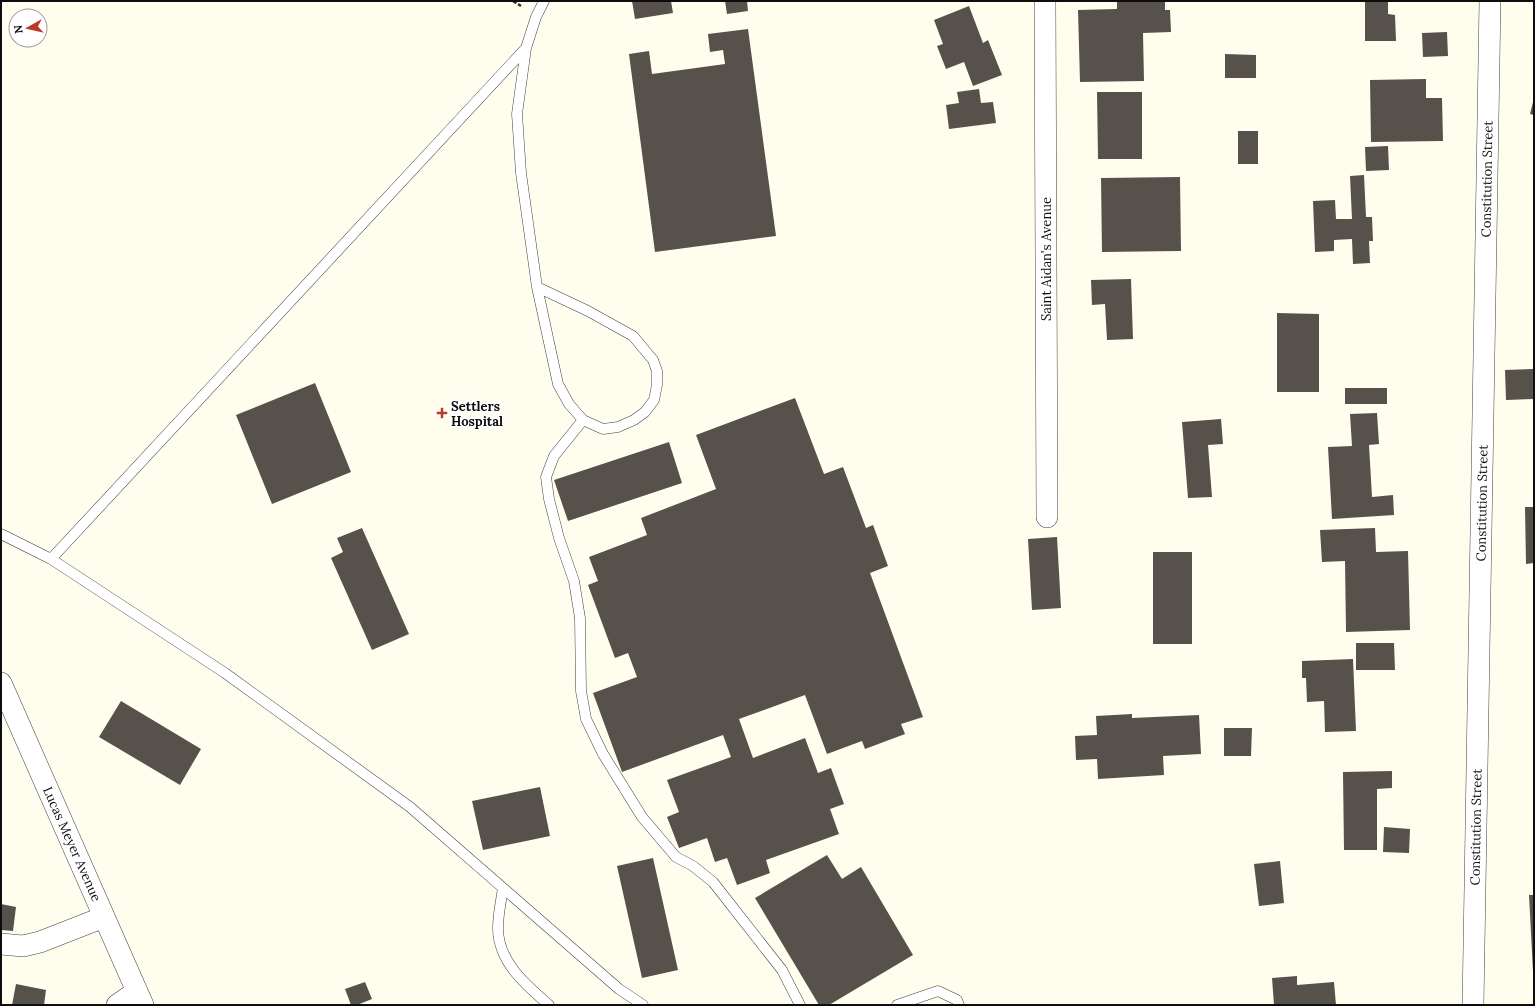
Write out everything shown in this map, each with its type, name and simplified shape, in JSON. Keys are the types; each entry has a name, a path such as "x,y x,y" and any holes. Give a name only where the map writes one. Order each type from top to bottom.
{"street":[{"name":"Saint Aidan's Avenue","path":"1046,1 1047,517"},
{"name":"Constitution Street","path":"1473,1005 1490,1"},
{"name":"Lucas Meyer Avenue","path":"1,684 140,998"},
{"path":"1,944 23,946 40,942 104,917"},
{"path":"117,1005 140,998"}],"lane":[{"path":"537,287 588,311 633,336 652,360 657,371 657,385 654,400 645,412 634,420 618,427 603,429 582,420 558,384 537,287 521,173 517,114 526,48 536,17 544,1"},
{"path":"51,559 526,48"},
{"path":"582,420 554,456 546,477 549,498 559,538 574,581 580,618 581,691 586,719 603,754 642,817 676,857 693,866 713,882 782,970 800,1005"},
{"path":"1,534 51,559 225,673 403,802 619,989 643,1005"},
{"path":"503,888 498,930 502,948 512,969 529,988 549,1005"},
{"path":"897,1005 938,990 957,1000 959,1005"}],"building":[{"path":"632,1 671,1 673,13 635,19"},
{"path":"725,1 747,1 748,11 727,14"},
{"path":"1117,1 1165,1 1165,10 1170,10 1171,32 1143,33 1144,81 1080,82 1078,10 1117,9"},
{"path":"1365,1 1388,1 1388,14 1395,15 1396,41 1365,41"},
{"path":"969,6 983,43 988,40 1002,75 973,86 964,62 946,69 937,46 943,44 934,20"},
{"path":"748,29 776,236 655,252 629,54 649,51 652,74 725,64 723,50 710,52 708,34"},
{"path":"1447,32 1448,56 1423,57 1422,33"},
{"path":"1225,54 1256,55 1256,78 1225,78"},
{"path":"1426,79 1426,98 1442,98 1443,141 1371,142 1370,80"},
{"path":"979,89 981,103 993,102 996,123 949,129 946,105 959,103 957,92"},
{"path":"1097,92 1142,92 1142,159 1098,159"},
{"path":"1534,102 1534,115 1530,114"},
{"path":"1238,131 1258,131 1258,164 1238,164"},
{"path":"1388,146 1389,170 1366,171 1365,147"},
{"path":"1364,175 1366,217 1372,217 1373,241 1369,241 1370,263 1353,264 1352,239 1334,240 1334,251 1315,252 1313,201 1335,200 1336,219 1352,219 1350,176"},
{"path":"1180,177 1181,251 1102,252 1101,178"},
{"path":"1131,279 1133,339 1107,340 1105,304 1092,305 1091,280"},
{"path":"1277,313 1319,314 1319,392 1277,392"},
{"path":"1534,369 1534,399 1506,400 1505,370"},
{"path":"315,383 351,472 272,504 236,415"},
{"path":"1345,388 1387,388 1387,404 1345,404"},
{"path":"795,398 824,474 843,467 866,528 873,525 888,566 870,573 923,717 901,724 905,734 865,749 862,741 827,754 805,695 739,719 753,758 805,738 818,773 831,768 844,804 830,809 839,834 766,860 770,873 737,885 727,858 715,862 707,838 679,848 667,817 679,812 667,780 731,757 723,735 622,772 593,693 637,677 628,653 615,658 588,585 598,581 589,557 647,535 641,518 716,489 696,435"},
{"path":"1377,413 1379,444 1369,445 1372,497 1393,495 1394,515 1332,519 1328,447 1352,446 1350,414"},
{"path":"1221,419 1223,444 1208,445 1212,497 1188,498 1182,422"},
{"path":"669,442 682,483 568,521 554,480"},
{"path":"1525,507 1534,507 1534,563 1526,564"},
{"path":"362,528 409,634 372,650 331,558 343,552 337,538"},
{"path":"1375,528 1376,552 1408,551 1410,630 1346,632 1345,561 1322,562 1320,530"},
{"path":"1057,537 1061,608 1032,610 1028,539"},
{"path":"1153,552 1192,552 1192,644 1153,644"},
{"path":"1356,643 1394,643 1395,670 1356,670"},
{"path":"1353,659 1356,731 1325,732 1324,701 1307,702 1306,678 1302,678 1302,661"},
{"path":"121,701 201,749 180,785 99,737"},
{"path":"1132,714 1132,718 1199,715 1201,754 1163,756 1164,775 1098,779 1097,759 1076,760 1075,736 1097,735 1096,716"},
{"path":"1224,728 1252,728 1251,756 1224,756"},
{"path":"1392,771 1392,788 1377,789 1377,850 1344,850 1343,772"},
{"path":"540,787 550,836 483,850 472,801"},
{"path":"1384,827 1410,829 1409,853 1383,852"},
{"path":"827,855 842,879 861,867 913,955 829,1005 819,1005 755,898"},
{"path":"653,858 678,970 642,978 617,866"},
{"path":"1280,861 1284,903 1259,906 1254,864"},
{"path":"1529,895 1534,895 1534,972 1533,972"},
{"path":"1,904 16,907 13,931 1,930"},
{"path":"1297,976 1297,985 1334,982 1336,1005 1274,1005 1272,978"},
{"path":"365,982 372,999 357,1005 351,1005 345,989"},
{"path":"16,984 46,990 44,1005 12,1005"}],"place":[{"name":"Settlers Hospital","path":"442,413"}]}
